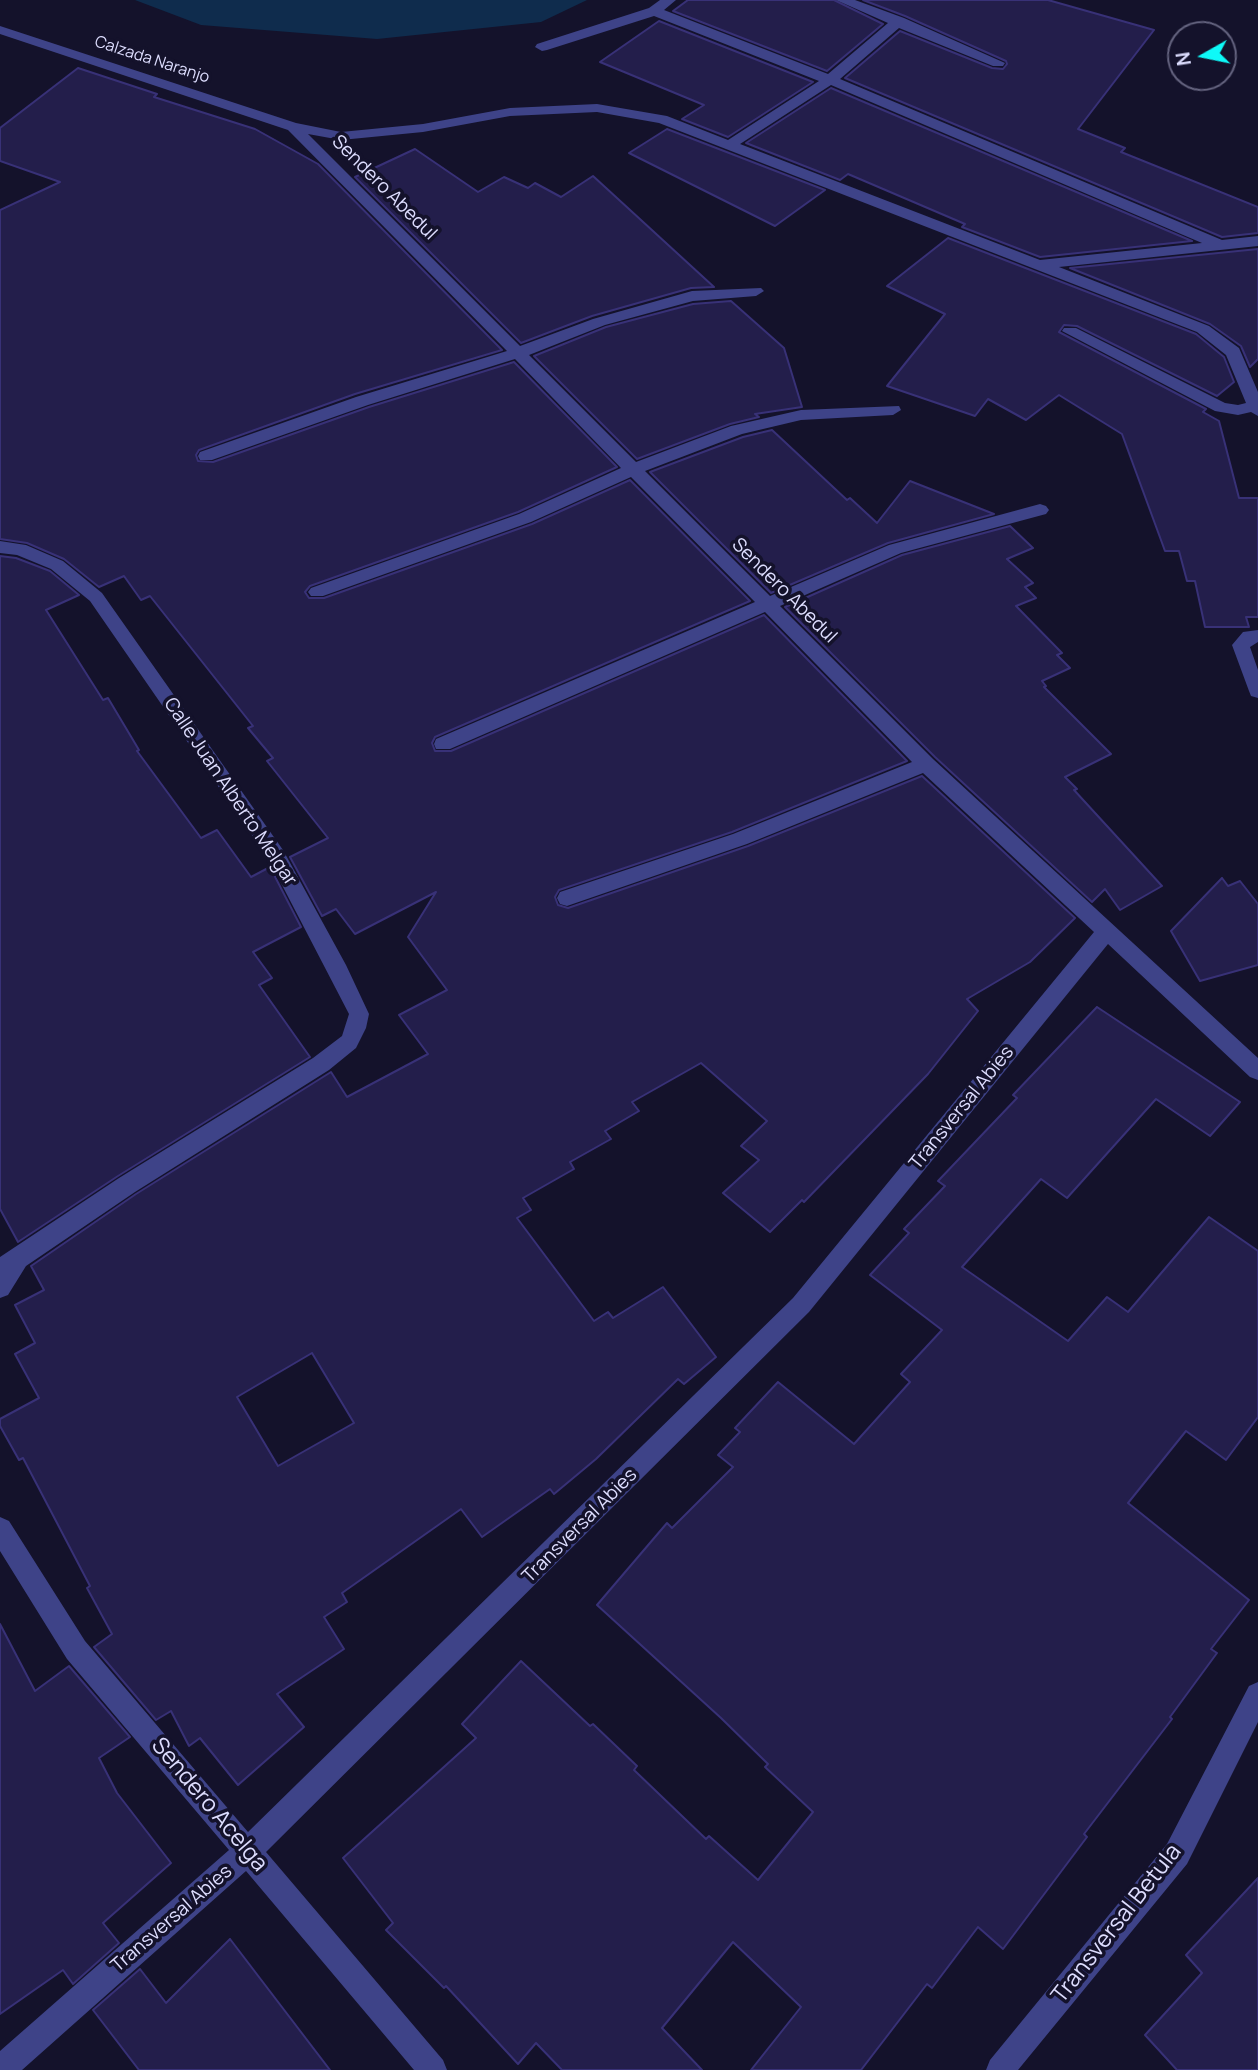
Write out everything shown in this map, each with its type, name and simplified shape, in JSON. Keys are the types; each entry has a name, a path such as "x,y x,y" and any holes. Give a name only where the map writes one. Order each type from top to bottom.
{"street":[{"path":"542,47 654,11 669,0"},
{"path":"843,0 998,63"},
{"path":"654,11 830,79 1221,245"},
{"path":"728,146 830,79 899,21"},
{"name":"Calzada Naranjo","path":"0,30 293,127 341,136 423,128 510,111 597,108 662,119 1203,329 1233,352 1258,407"},
{"name":"Sendero Abedul","path":"293,127 926,764 1258,1071"},
{"path":"1038,265 1258,241"},
{"path":"206,456 362,401 518,353 599,322 692,296 756,290"},
{"path":"1070,331 1221,407 1238,410 1258,407"},
{"path":"317,592 525,518 633,468 737,429 801,415 893,410"},
{"path":"443,744 769,606 895,549 1040,510"},
{"name":"Calle Juan Alberto Melgar","path":"0,547 20,549 57,565 96,597 276,855 339,971 359,1014 349,1042 321,1064 127,1185 9,1264"},
{"path":"1258,636 1249,637 1241,645 1242,656 1258,691"},
{"path":"566,898 740,839 926,764"},
{"name":"Transversal Abies","path":"0,2070 248,1851 801,1305 1107,931"},
{"path":"0,1288 9,1264"},
{"name":"Sendero Acelga","path":"3,1542 76,1650 433,2070"},
{"name":"Transversal Betula","path":"1000,2070 1177,1854 1258,1695"}],"water":[{"path":"135,0 587,0 541,22 377,39 201,25"}],"building":[{"path":"688,0 834,0 883,24 827,71 673,11"},
{"path":"863,0 1048,0 1154,30 1078,129 1125,148 1121,152 1258,207 1258,233 1222,237 845,78 900,31 992,68 1003,69 1007,64 1006,61 905,16"},
{"path":"659,21 813,82 728,137 682,119 704,105 600,62"},
{"path":"78,68 157,94 154,97 255,129 318,164 502,350 355,394 199,450 196,455 198,461 213,462 369,407 514,362 617,467 518,512 310,586 305,592 309,598 324,598 532,524 630,480 750,601 435,737 432,743 435,751 451,751 764,615 907,761 732,832 559,890 555,897 558,905 568,908 748,846 922,776 1075,918 1030,962 967,999 978,1011 928,1074 804,1202 802,1200 770,1232 723,1193 759,1160 741,1146 767,1121 701,1063 632,1102 639,1111 605,1131 611,1139 570,1162 574,1169 523,1198 531,1210 517,1218 594,1321 608,1312 613,1318 663,1287 716,1357 684,1384 678,1379 596,1459 554,1494 550,1489 482,1537 461,1509 342,1593 347,1602 324,1617 344,1649 277,1694 304,1727 238,1785 200,1738 189,1746 171,1711 156,1720 94,1647 112,1634 23,1458 19,1460 0,1426 0,1419 39,1398 15,1354 35,1343 15,1305 44,1290 31,1266 136,1194 331,1072 347,1097 428,1054 399,1015 447,990 408,937 436,892 355,934 336,909 322,916 290,857 328,838 267,761 273,758 248,728 253,726 150,596 141,600 124,576 99,587 64,559 27,543 0,539 0,210 60,182 0,161 0,128","holes":["312,1353 354,1423 278,1466 237,1397"]},
{"path":"831,88 1192,241 1040,257 962,227 965,224 848,174 840,180 746,143"},
{"path":"667,129 825,190 775,226 629,153"},
{"path":"415,149 478,192 504,177 528,188 535,183 561,197 593,176 714,287 691,288 592,316 521,343 355,177"},
{"path":"948,238 1196,334 1224,357 1234,382 1217,396 1077,326 1064,325 1059,332 1206,409 1203,412 1219,421 1239,498 1258,498 1258,617 1246,617 1249,627 1205,627 1195,581 1187,581 1179,551 1165,551 1122,434 1059,395 1026,420 988,399 975,416 887,386 945,314 887,286"},
{"path":"1258,249 1258,359 1250,367 1241,346 1210,324 1070,268"},
{"path":"731,301 784,348 802,407 755,414 759,417 730,424 637,459 534,356 606,327 693,304"},
{"path":"772,430 847,500 850,498 877,523 910,481 994,514 888,543 771,593 650,472 743,437"},
{"path":"1010,526 1033,548 1007,559 1033,583 1025,587 1036,598 1016,606 1062,653 1057,655 1070,668 1042,681 1046,686 1044,687 1111,754 1065,777 1162,886 1120,910 1105,889 1092,902 935,757 785,607 902,555"},
{"path":"0,556 16,558 50,571 79,595 46,610 103,700 108,698 139,750 137,751 201,838 217,830 251,877 270,867 301,927 253,952 272,978 259,985 310,1057 118,1176 18,1242 0,1209"},
{"path":"1222,878 1228,886 1240,881 1258,904 1258,965 1200,981 1171,931"},
{"path":"1097,1007 1240,1102 1210,1136 1156,1099 1067,1198 1041,1179 962,1267 1068,1341 1107,1297 1128,1312 1209,1217 1258,1251 1258,1417 1226,1460 1186,1431 1128,1503 1249,1600 1211,1649 1217,1653 1170,1717 1172,1719 1084,1834 1087,1837 1003,1949 978,1927 932,1988 927,1984 861,2070 751,2070 801,2007 733,1942 662,2028 702,2070 562,2070 536,2043 518,2064 446,1986 444,1988 386,1930 393,1923 343,1858 476,1738 462,1724 521,1661 637,1766 634,1770 706,1839 709,1836 758,1880 813,1812 765,1767 768,1764 721,1718 597,1605 667,1523 672,1528 733,1467 718,1455 740,1432 735,1428 778,1382 854,1444 910,1382 901,1374 942,1330 870,1275 909,1233 904,1229 945,1186 938,1181 1017,1098 1013,1095"},
{"path":"0,1624 35,1691 69,1666 130,1737 99,1758 117,1793 171,1863 103,1923 119,1943 73,1984 63,1970 0,2014"},
{"path":"1258,1878 1258,2070 1177,2070 1145,2035 1202,1973 1186,1955"},
{"path":"230,1939 330,2070 139,2070 93,2010 140,1969 166,2003"}]}
